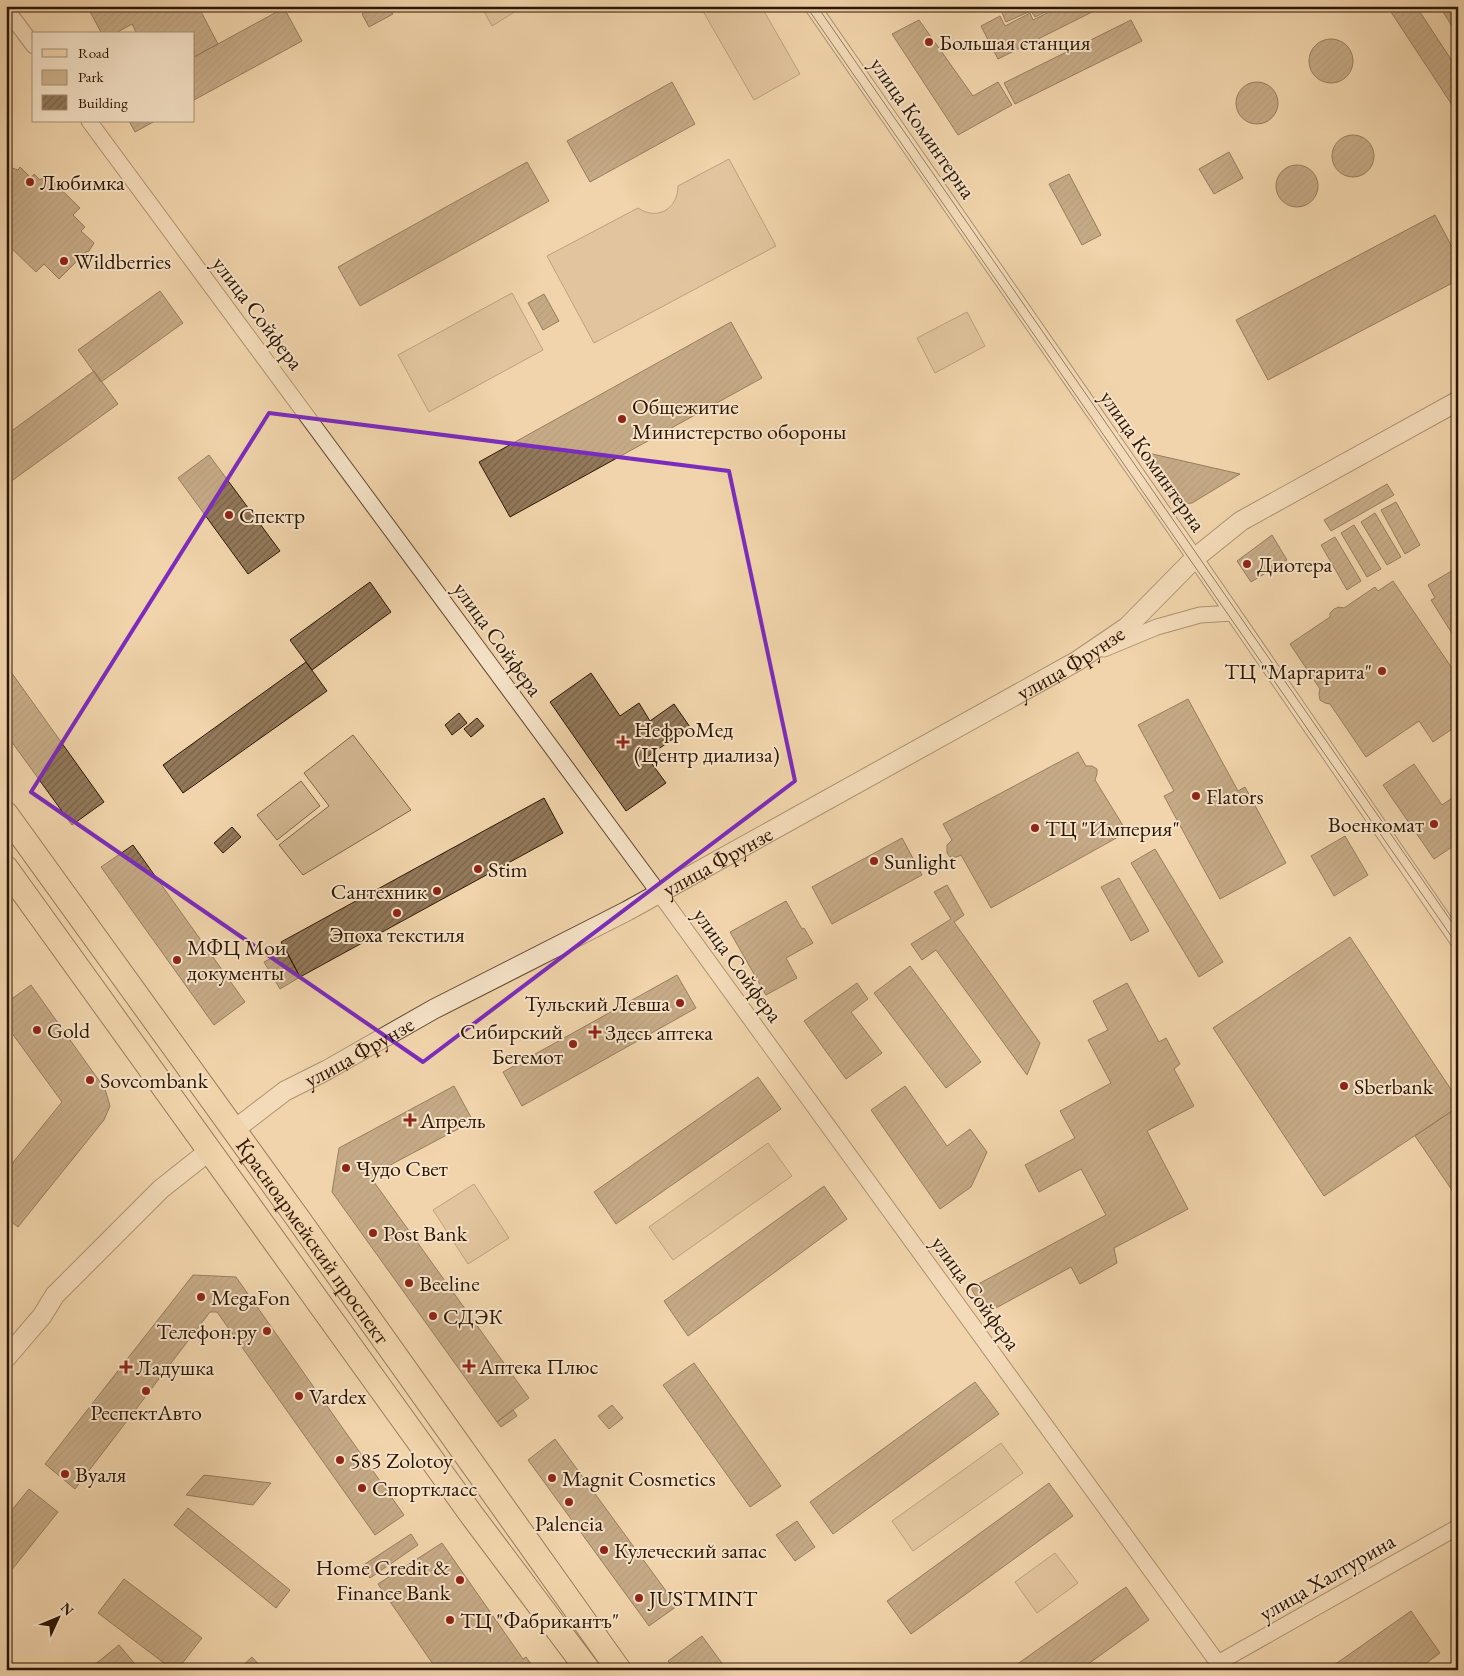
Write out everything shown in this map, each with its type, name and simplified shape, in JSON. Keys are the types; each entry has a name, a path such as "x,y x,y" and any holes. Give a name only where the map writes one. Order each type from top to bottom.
{"main road":[{"name":"Красноармейский проспект","path":"6,814 323,1253 619,1670"},
{"name":"Красноармейский проспект","path":"6,868 471,1514 588,1670"},
{"name":"улица Фрунзе","path":"209,1151 234,1130"}],"street":[{"name":"улица Коминтерна","path":"812,6 1458,941"},
{"path":"6,9 32,43"},
{"name":"улица Сойфера","path":"90,122 659,892 1220,1666"},
{"name":"улица Фрунзе","path":"234,1130 285,1091 328,1070 434,1009 659,892 1077,660 1127,627 1195,558 1241,521 1458,400"},
{"path":"1077,660 1158,627 1200,615 1233,613"},
{"name":"улица Фрунзе","path":"6,1358 42,1316 54,1295 161,1189 209,1151"},
{"name":"улица Халтурина","path":"1220,1666 1458,1527"}],"highlighted area":[{"path":"269,413 729,471 795,781 423,1062 31,792"}],"green space":[{"path":"481,6 524,6 492,26"},
{"path":"700,6 761,6 800,74 754,100"},
{"path":"729,159 776,246 594,343 547,256 638,208 652,213 659,213 665,210 674,201 678,186"},
{"path":"512,293 543,350 429,412 398,355"},
{"path":"967,312 985,346 935,373 917,338"},
{"path":"353,735 411,810 303,875 279,845 329,806 304,773"},
{"path":"301,781 320,806 277,840 257,815"},
{"path":"768,1143 792,1176 673,1260 649,1227"},
{"path":"474,1184 509,1238 468,1264 433,1210"},
{"path":"1001,1443 1023,1473 913,1551 892,1521"},
{"path":"1055,1553 1078,1583 1037,1613 1015,1582"}],"building":[{"path":"87,6 198,6 218,44 195,56 195,32 136,32 132,24 118,32 101,32"},
{"path":"376,6 388,6 393,14 369,27 362,14"},
{"path":"999,6 1057,6 1035,17 1031,11 1006,22"},
{"path":"1061,6 1104,6 998,59 981,26 1000,16 1005,26 1030,13 1033,20"},
{"path":"1387,6 1416,6 1458,70 1458,114"},
{"path":"1439,6 1458,6 1458,35"},
{"path":"284,8 302,41 195,99 195,56"},
{"path":"919,20 973,96 998,82 1012,105 958,135 892,34"},
{"path":"1131,20 1142,41 1015,104 1004,83"},
{"path":"1331,39 1343,43 1349,49 1353,61 1349,73 1343,79 1331,83 1319,79 1313,73 1309,61 1313,49 1319,43"},
{"path":"672,82 695,124 590,182 567,141"},
{"path":"1253,82 1261,82 1272,88 1278,103 1272,118 1261,124 1253,124 1242,118 1236,107 1236,99 1242,88"},
{"path":"130,122 153,122 135,132"},
{"path":"1357,135 1365,138 1371,144 1374,156 1371,168 1365,174 1349,177 1341,174 1335,168 1332,152 1335,144 1341,138"},
{"path":"1229,152 1243,178 1214,194 1199,169"},
{"path":"527,162 549,201 360,306 338,267"},
{"path":"1301,165 1309,168 1315,174 1318,186 1315,198 1309,204 1293,207 1285,204 1279,198 1276,182 1279,174 1285,168"},
{"path":"6,166 18,170 20,167 31,178 34,174 40,180 46,175 80,208 73,215 85,227 81,231 94,243 89,251 59,279 44,264 36,272 6,243 10,238 6,234"},
{"path":"1069,174 1101,235 1082,245 1049,184"},
{"path":"1435,215 1458,258 1458,280 1268,380 1236,320"},
{"path":"160,291 183,323 101,382 78,350"},
{"path":"544,294 559,321 543,330 528,303"},
{"name":"Общежитие Министерство обороны","path":"731,322 762,378 510,517 479,462"},
{"path":"94,371 118,404 6,485 6,435"},
{"path":"1148,453 1240,474 1192,503 1181,504 1170,498 1165,492"},
{"name":"Спектр","path":"209,455 280,551 248,574 178,478"},
{"path":"1387,484 1394,495 1331,531 1324,520"},
{"path":"1396,502 1420,545 1405,554 1381,510"},
{"path":"1375,513 1401,557 1387,565 1361,522"},
{"path":"1354,525 1381,569 1367,577 1341,533"},
{"path":"1272,535 1287,560 1251,582 1237,561"},
{"path":"1335,537 1361,581 1347,590 1321,545"},
{"path":"1458,567 1458,643 1431,600 1435,598 1428,585"},
{"path":"1393,581 1458,677 1458,725 1433,742 1419,721 1366,757 1330,704 1320,700 1320,689 1290,644 1330,617 1330,613 1334,609 1344,608 1375,587 1378,591"},
{"path":"370,582 391,612 312,670 290,640"},
{"path":"306,662 327,691 183,793 163,765"},
{"path":"6,665 104,802 72,825 6,734"},
{"name":"НефроМед (Центр диализа)","path":"591,673 620,716 639,703 650,721 674,704 690,727 647,757 666,783 626,811 550,702"},
{"path":"1188,699 1238,791 1245,787 1286,863 1220,899 1164,796 1174,791 1138,725"},
{"path":"459,713 467,723 452,735 445,725"},
{"path":"477,718 484,726 471,737 464,729"},
{"name":"ТЦ \"Империя\"","path":"1078,752 1086,766 1092,766 1097,769 1095,780 1127,832 991,908 961,855 950,857 947,853 947,845 952,840 943,824"},
{"name":"Военкомат","path":"1414,764 1442,805 1458,794 1458,843 1434,859 1383,785"},
{"path":"544,798 563,833 300,977 281,942"},
{"path":"232,827 241,837 223,853 214,843"},
{"path":"1345,836 1368,875 1334,896 1311,856"},
{"path":"902,838 922,875 832,924 812,887"},
{"path":"133,845 245,1002 214,1025 101,867"},
{"path":"1155,849 1223,962 1199,977 1131,863"},
{"path":"1119,878 1149,931 1131,941 1101,887"},
{"path":"947,885 964,915 954,922 1040,1043 1027,1075 936,950 922,960 911,944 951,919 934,892"},
{"path":"786,901 802,929 804,928 813,943 786,958 797,978 766,995 730,932"},
{"path":"1350,937 1458,1100 1458,1107 1324,1196 1213,1028"},
{"path":"286,950 300,977 280,989 264,962"},
{"path":"910,966 981,1062 946,1088 874,993"},
{"path":"677,975 696,1008 522,1106 503,1072"},
{"path":"857,983 868,999 851,1012 882,1053 846,1079 804,1021"},
{"path":"1127,983 1159,1042 1166,1038 1180,1064 1174,1069 1194,1106 1147,1131 1188,1209 1114,1248 1117,1263 1080,1284 1071,1267 985,1314 971,1288 1106,1215 1081,1169 1039,1192 1025,1165 1075,1138 1060,1111 1111,1083 1088,1040 1108,1030 1093,1001"},
{"path":"31,985 105,1089 110,1106 104,1120 18,1227 6,1218 6,1171 62,1102 6,1025 6,1003"},
{"path":"758,1077 781,1109 616,1224 594,1192"},
{"path":"454,1086 473,1121 377,1172 374,1182 529,1398 497,1422 332,1192 339,1148"},
{"path":"905,1086 947,1146 970,1129 987,1152 971,1187 940,1209 871,1110"},
{"path":"1458,1107 1458,1199 1415,1136"},
{"path":"824,1186 847,1219 688,1336 664,1301"},
{"path":"193,1275 236,1277 404,1515 375,1535 217,1312 210,1312 75,1489 45,1464"},
{"path":"694,1363 781,1486 750,1507 663,1385"},
{"path":"975,1382 999,1414 833,1534 810,1502"},
{"path":"612,1405 623,1418 609,1429 598,1416"},
{"path":"513,1410 517,1416 501,1427 497,1422"},
{"path":"555,1439 677,1606 649,1626 528,1460"},
{"path":"204,1475 271,1483 253,1505 186,1495"},
{"path":"1049,1483 1073,1516 911,1634 887,1601"},
{"path":"29,1489 58,1512 6,1577 6,1517"},
{"path":"188,1508 290,1590 276,1608 174,1525"},
{"path":"797,1521 815,1547 795,1561 776,1535"},
{"path":"411,1534 418,1545 370,1578 362,1566"},
{"name":"ТЦ \"Фабрикантъ\"","path":"442,1543 523,1659 526,1657 531,1664 528,1666 530,1670 437,1670 378,1584"},
{"path":"124,1579 202,1638 177,1670 173,1670 98,1613"},
{"path":"1126,1587 1149,1620 1080,1670 1009,1670"},
{"path":"1411,1611 1440,1653 1417,1670 1327,1670"},
{"path":"702,1636 727,1670 675,1670 668,1661"},
{"path":"119,1645 140,1670 88,1670"},
{"path":"252,1657 264,1670 238,1670"}],"tram line":[{"path":"806,6 1458,946"},
{"path":"817,6 1458,931"}],"place":[{"name":"Большая станция","path":"929,42"},
{"name":"Любимка","path":"30,182"},
{"name":"Wildberries","path":"64,261"},
{"name":"Общежитие Министерство обороны","path":"622,419"},
{"name":"Спектр","path":"229,515"},
{"name":"Диотера","path":"1247,564"},
{"name":"ТЦ \"Маргарита\"","path":"1382,671"},
{"name":"НефроМед (Центр диализа)","path":"623,742"},
{"name":"Flators","path":"1196,796"},
{"name":"Военкомат","path":"1434,824"},
{"name":"ТЦ \"Империя\"","path":"1035,828"},
{"name":"Sunlight","path":"874,861"},
{"name":"Stim","path":"478,869"},
{"name":"Сантехник","path":"437,891"},
{"name":"Эпоха текстиля","path":"397,913"},
{"name":"МФЦ Мои документы","path":"177,960"},
{"name":"Тульский Левша","path":"680,1003"},
{"name":"Gold","path":"37,1030"},
{"name":"Здесь аптека","path":"595,1032"},
{"name":"Сибирский Бегемот","path":"573,1044"},
{"name":"Sovcombank","path":"90,1080"},
{"name":"Sberbank","path":"1344,1086"},
{"name":"Апрель","path":"410,1120"},
{"name":"Чудо Cвет","path":"346,1168"},
{"name":"Post Bank","path":"373,1233"},
{"name":"Beeline","path":"409,1283"},
{"name":"MegaFon","path":"201,1297"},
{"name":"СДЭК","path":"433,1316"},
{"name":"Телефон.ру","path":"267,1331"},
{"name":"Аптека Плюс","path":"469,1366"},
{"name":"Ладушка","path":"126,1367"},
{"name":"РеспектАвто","path":"146,1391"},
{"name":"Vardex","path":"299,1396"},
{"name":"585 Zolotoy","path":"340,1460"},
{"name":"Вуаля","path":"65,1474"},
{"name":"Magnit Cosmetics","path":"552,1478"},
{"name":"Спорткласс","path":"362,1488"},
{"name":"Palencia","path":"569,1502"},
{"name":"Кулеческий запас","path":"604,1550"},
{"name":"Home Credit & Finance Bank","path":"460,1580"},
{"name":"JUSTMINT","path":"639,1598"},
{"name":"ТЦ \"Фабрикантъ\"","path":"450,1620"}]}
